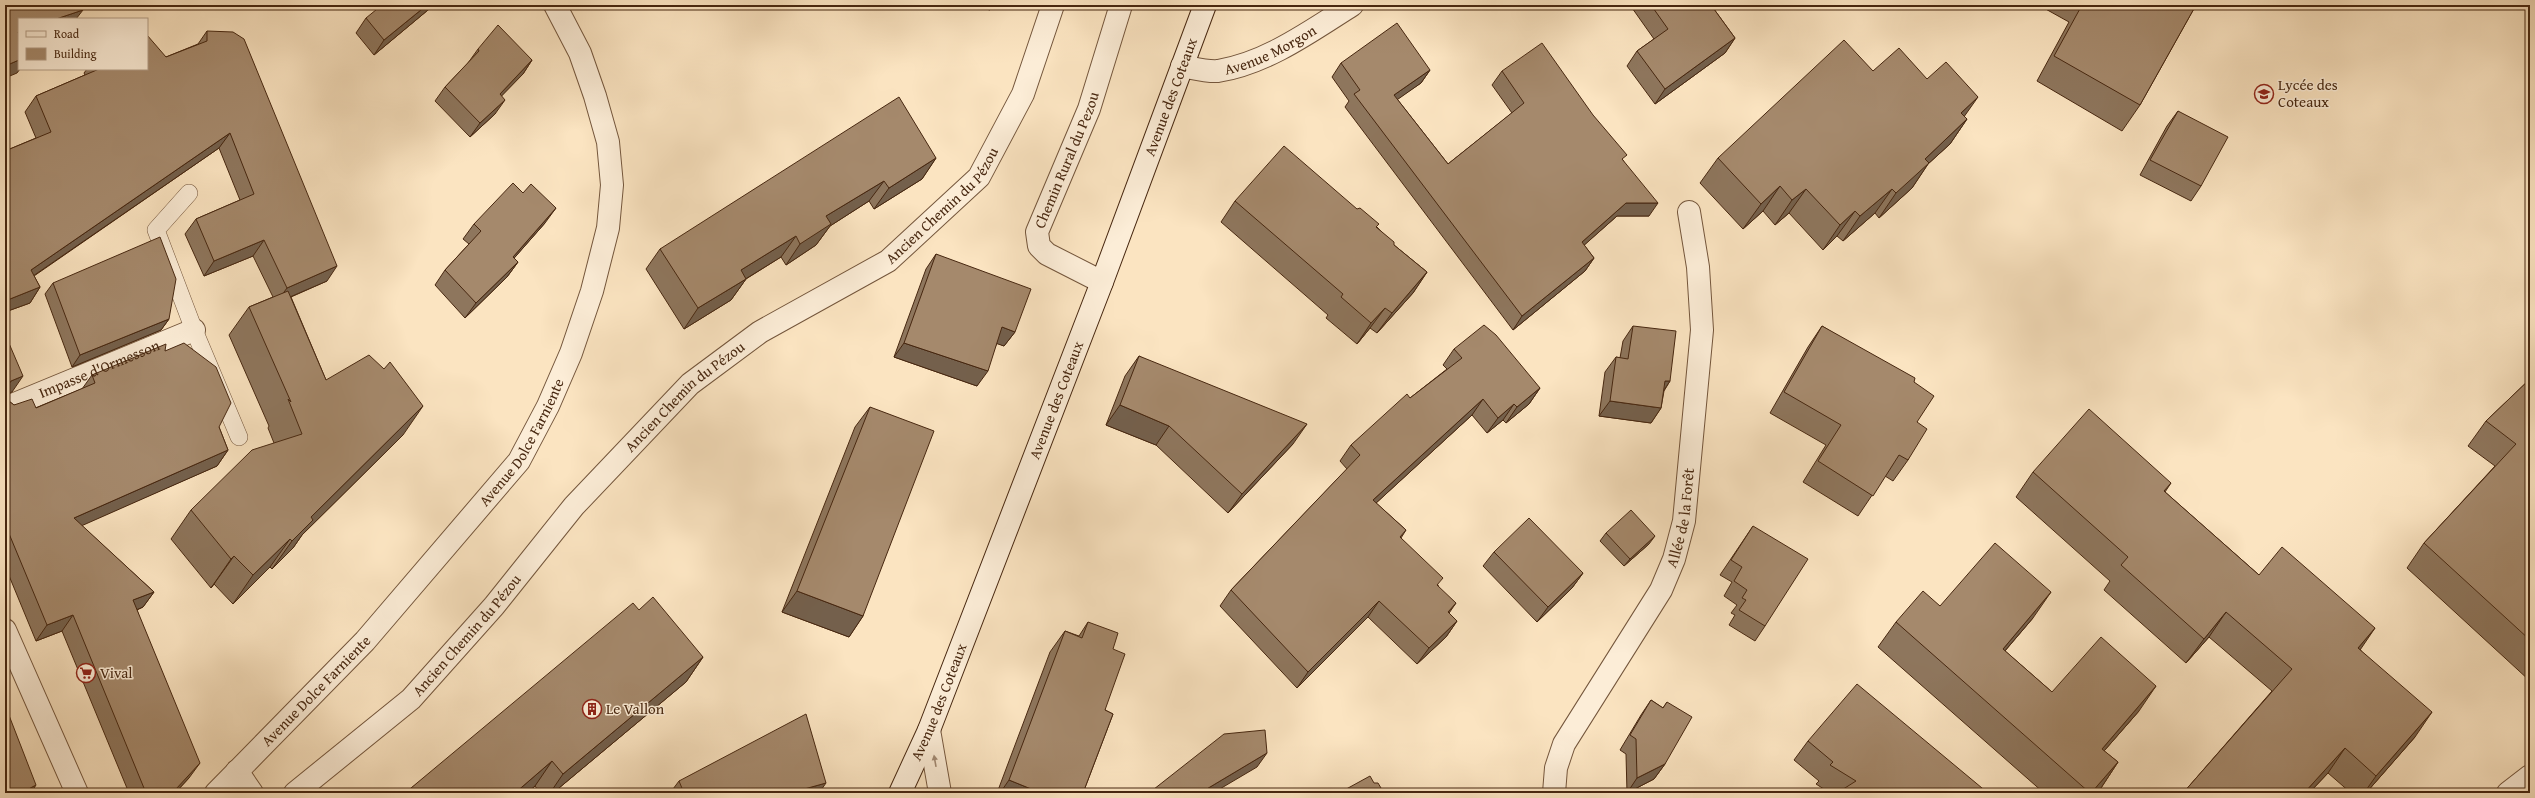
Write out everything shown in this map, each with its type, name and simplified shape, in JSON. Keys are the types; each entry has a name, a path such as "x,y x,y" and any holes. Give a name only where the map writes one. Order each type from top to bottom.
{"street":[{"name":"Avenue Dolce Farniente","path":"216,793 365,641 519,461 548,406 571,353 592,291 608,228 612,186 608,142 595,96 580,53 556,5"},
{"name":"Ancien Chemin du Pézou","path":"295,793 411,699 494,606 574,506 690,384 760,332 888,261 980,177 1023,94 1053,5"},
{"name":"Chemin Rural du Pezou","path":"1102,282 1047,254 1039,246 1037,232 1089,109 1121,5"},
{"name":"Avenue des Coteaux","path":"900,793 929,730 1102,282 1205,5"},
{"name":"Avenue Morgon","path":"1182,66 1216,71 1247,64 1290,44 1352,5"},
{"name":"Allée de la Forêt","path":"1554,793 1556,768 1564,744 1661,590 1674,559 1684,521 1702,330 1698,267 1688,212"},
{"name":"Impasse d'Ormesson","path":"5,408 194,330"},
{"path":"5,630 10,647 77,793"},
{"path":"929,730 940,793"},
{"path":"237,771 252,793"},
{"path":"2508,793 2530,776"}],"lane":[{"path":"189,193 156,230 194,330 239,437"}],"building":[{"path":"12,5 80,5 83,10 59,18 18,18 18,60 5,66 5,8"},
{"path":"382,5 427,5 384,40 366,18"},
{"path":"1651,5 1711,5 1735,38 1665,89 1637,51 1668,29"},
{"path":"2082,5 2196,5 2140,105 2054,56"},
{"path":"1397,23 1430,70 1394,95 1448,164 1524,103 1502,71 1542,43 1593,115 1627,155 1622,159 1658,203 1626,203 1582,242 1594,258 1522,316 1354,94 1360,90 1341,63"},
{"path":"498,25 532,60 500,94 505,100 480,123 445,87 479,51 478,49"},
{"path":"207,31 233,32 244,39 337,266 287,288 264,240 214,261 196,219 254,194 230,133 31,270 40,287 5,301 5,151 51,132 36,96 97,70 148,70 148,36 166,57 207,41"},
{"path":"1844,40 1873,71 1899,48 1927,79 1946,62 1978,97 1961,113 1967,119 1925,159 1929,163 1896,193 1892,189 1860,216 1855,211 1840,225 1806,189 1792,200 1780,186 1761,204 1718,158"},
{"path":"899,97 936,158 889,188 884,181 826,216 831,224 800,244 796,236 741,270 746,279 698,308 660,249"},
{"path":"2178,111 2228,137 2201,186 2150,160"},
{"path":"1284,146 1357,209 1360,208 1379,224 1376,227 1394,242 1394,245 1427,272 1392,313 1385,308 1371,323 1341,297 1343,294 1235,201"},
{"path":"513,183 523,193 531,184 556,208 513,257 518,262 476,303 445,270 481,231 474,224"},
{"path":"160,237 176,279 169,319 80,355 53,283"},
{"path":"936,254 1031,289 1015,332 1002,327 988,371 904,343"},
{"path":"288,291 326,380 369,355 384,369 390,362 423,406 311,517 313,520 292,541 290,539 253,575 234,556 231,559 191,510 252,450 302,434 288,399 291,402 249,307"},
{"path":"1484,325 1496,335 1540,388 1517,407 1514,404 1498,418 1483,399 1373,500 1406,530 1400,537 1443,578 1437,585 1456,603 1448,612 1457,621 1429,648 1379,601 1308,672 1231,590 1360,455 1351,445 1407,394 1410,398 1462,358 1454,349"},
{"path":"1633,326 1676,331 1670,381 1665,381 1661,408 1610,401 1616,357 1628,359"},
{"path":"1822,326 1915,378 1914,382 1934,396 1917,422 1927,429 1908,460 1899,455 1873,496 1818,461 1841,425 1784,392"},
{"path":"5,334 23,376 11,381 5,389"},
{"path":"184,343 216,367 231,403 219,427 228,450 74,518 154,592 133,600 200,763 176,789 167,793 146,793 73,615 47,625 5,524 5,398 14,405 32,399 36,408 95,383 92,375 166,344 165,351"},
{"path":"1139,356 1307,424 1242,494 1169,426 1120,405"},
{"path":"2530,379 2530,640 2424,543 2516,444 2486,421"},
{"path":"870,407 934,431 863,616 797,591"},
{"path":"2089,409 2171,483 2164,491 2259,575 2282,547 2375,628 2358,648 2432,712 2376,776 2345,748 2304,793 2183,793 2292,669 2226,612 2204,639 2121,565 2128,557 2033,472"},
{"path":"1631,510 1655,536 1630,559 1606,533"},
{"path":"1529,518 1583,573 1548,607 1494,552"},
{"path":"1753,526 1808,559 1765,626 1739,610 1746,600 1742,598 1747,590 1734,581 1742,567 1731,560"},
{"path":"1995,543 2051,592 2003,649 2052,692 2101,637 2156,686 2102,749 2118,762 2091,793 1896,622 1923,591 1940,606"},
{"name":"Le Vallon","path":"653,597 703,657 563,774 552,761 515,793 405,793 633,603 639,610"},
{"path":"1088,622 1118,633 1113,649 1125,654 1105,710 1113,714 1083,793 1041,793 1009,780 1065,631 1082,638"},
{"path":"1857,684 1988,793 1837,793 1856,781 1830,765 1833,762 1808,741"},
{"path":"1651,700 1663,708 1667,702 1692,717 1665,764 1637,778 1636,739 1630,735"},
{"path":"5,705 36,785 21,793 5,793"},
{"path":"806,714 826,783 790,793 684,793 679,781"},
{"path":"1265,730 1267,753 1200,793 1149,793 1224,734"},
{"path":"1370,776 1374,783 1378,783 1384,793 1339,793"}],"place":[{"name":"Lycée des Coteaux","path":"2264,94"},
{"name":"Vival","path":"86,673"},
{"name":"Le Vallon","path":"592,709"}]}
